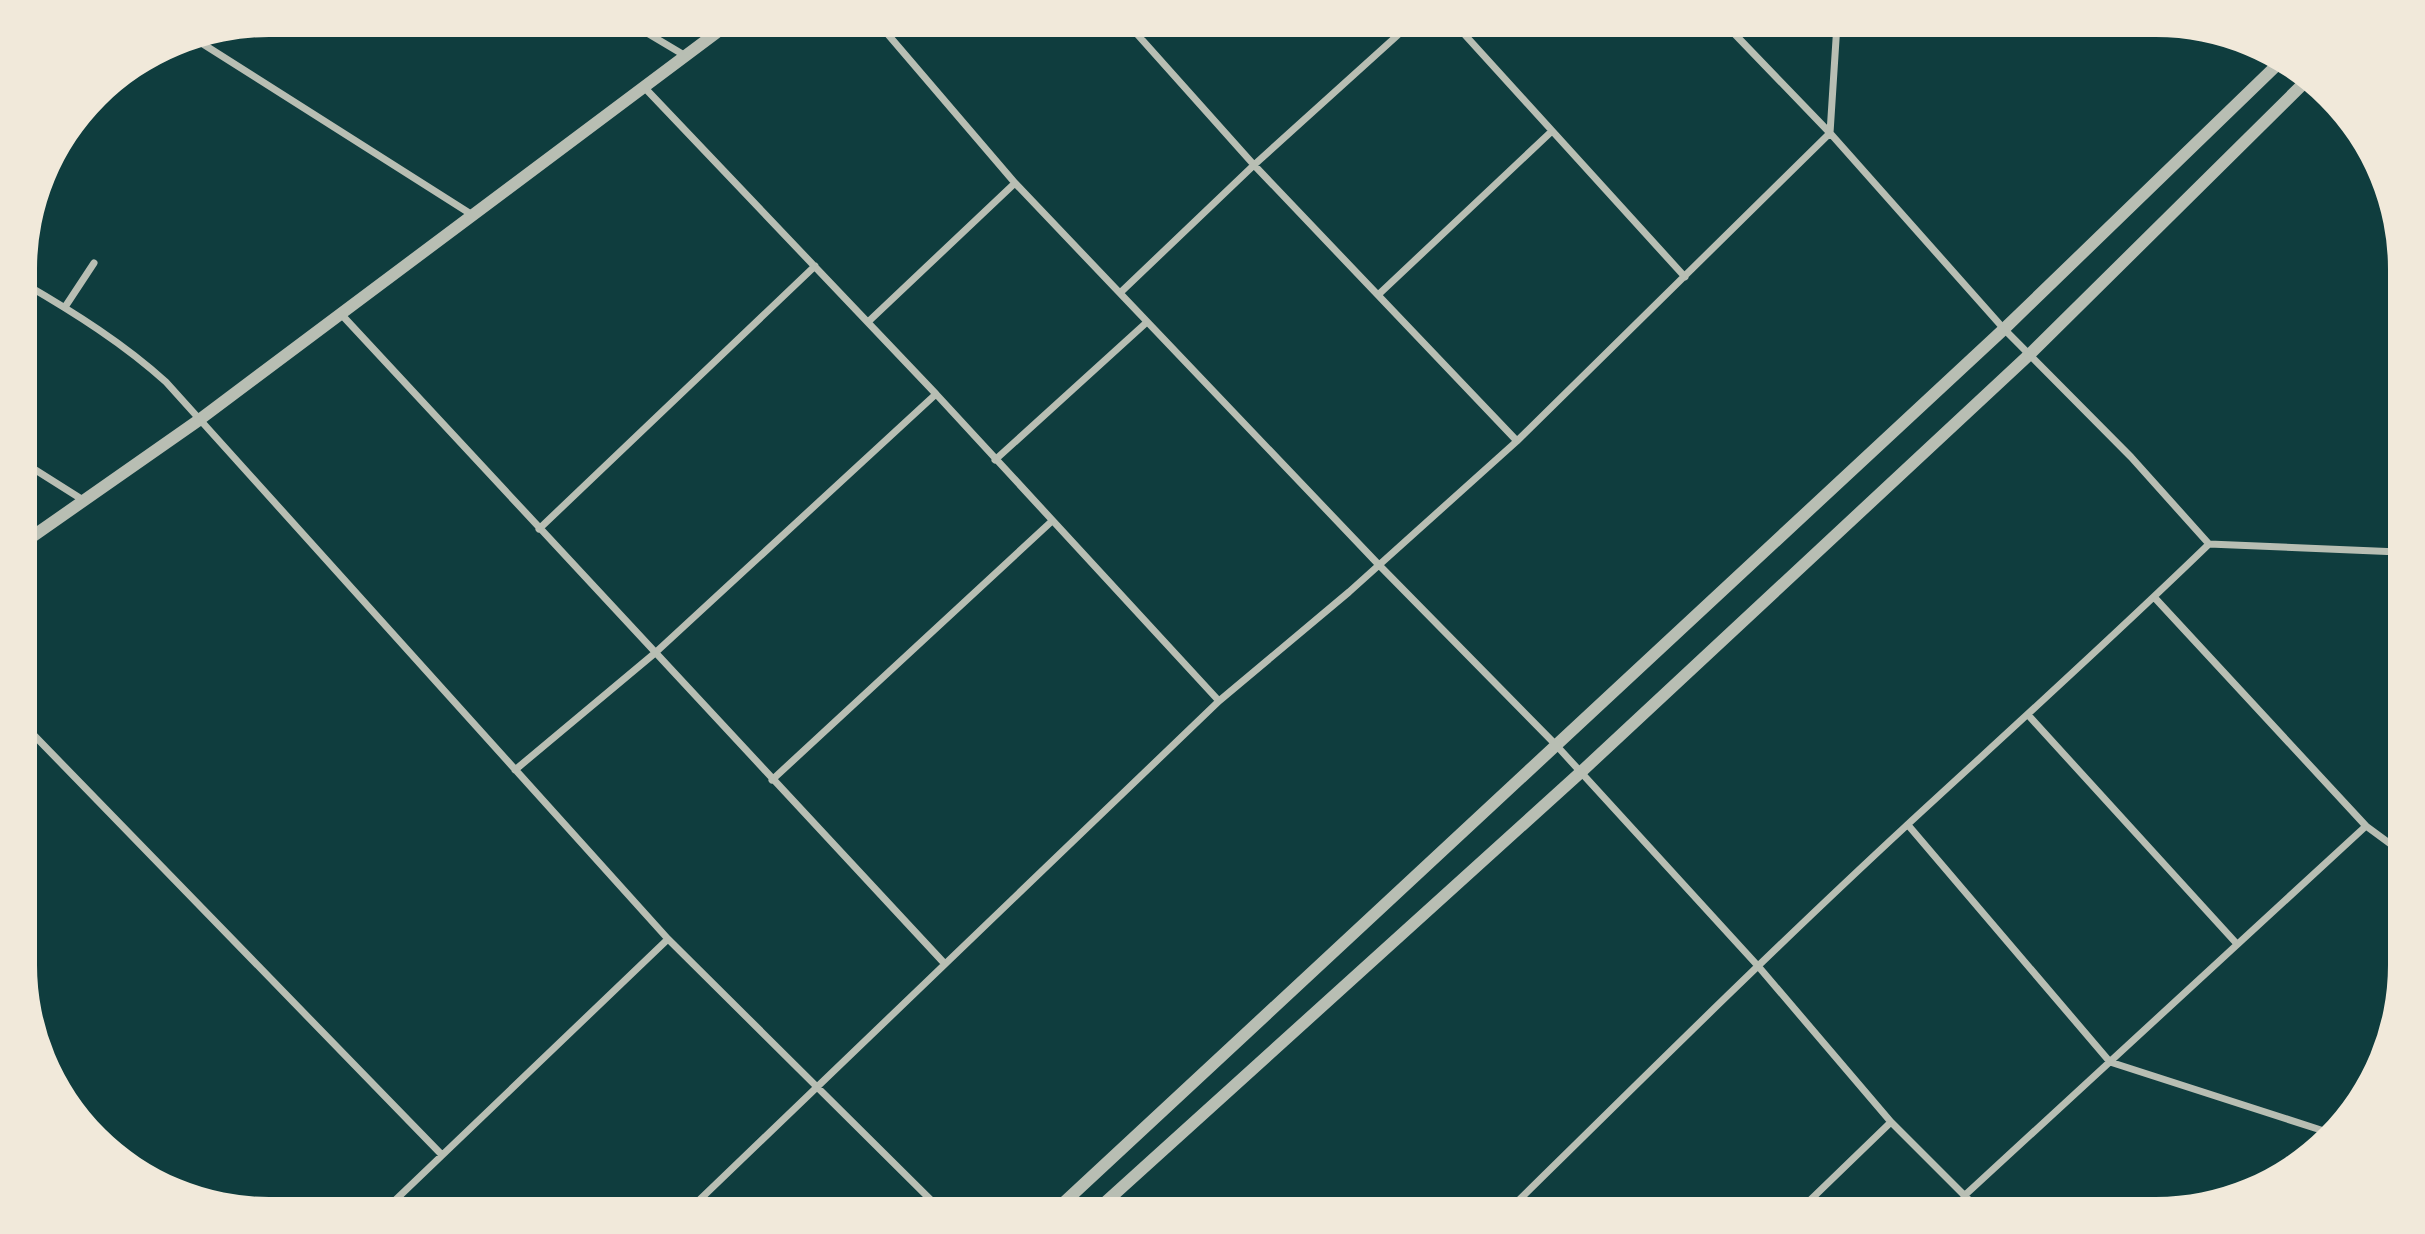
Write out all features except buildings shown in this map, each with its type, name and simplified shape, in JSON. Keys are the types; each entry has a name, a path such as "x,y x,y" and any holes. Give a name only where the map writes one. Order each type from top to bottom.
{"street":[{"path":"654,37 684,55"},
{"path":"37,533 199,420 710,37"},
{"path":"890,37 1015,183 1379,565 1556,745 1758,966 1891,1122 1964,1196 2366,826"},
{"path":"1140,37 1254,165 1517,441"},
{"path":"1121,292 1254,165 1396,37"},
{"path":"1467,37 1685,276"},
{"path":"1738,37 1830,133 2004,329 2209,544 2388,552"},
{"path":"703,1197 1219,701 1379,565 1517,441 1830,133 1836,37"},
{"path":"206,46 474,216"},
{"path":"1070,1197 2004,329 2273,69"},
{"path":"643,85 936,394 1219,701"},
{"path":"1111,1197 1581,772 2030,354 2300,88"},
{"path":"1378,295 1552,131"},
{"path":"868,323 1015,183"},
{"path":"65,307 94,263"},
{"path":"539,529 815,266"},
{"path":"37,291 65,307 148,366 668,939 928,1197"},
{"path":"340,313 945,964"},
{"path":"995,460 1147,323"},
{"path":"515,771 655,653 936,394"},
{"path":"37,471 83,500"},
{"path":"772,780 1052,521"},
{"path":"1522,1197 1758,966 2029,716 2209,544"},
{"path":"2154,597 2366,826 2388,842"},
{"path":"2029,716 2237,944"},
{"path":"37,738 442,1155"},
{"path":"1908,825 2110,1062 2319,1130"},
{"path":"398,1197 668,939"},
{"path":"1813,1197 1891,1122"}]}
